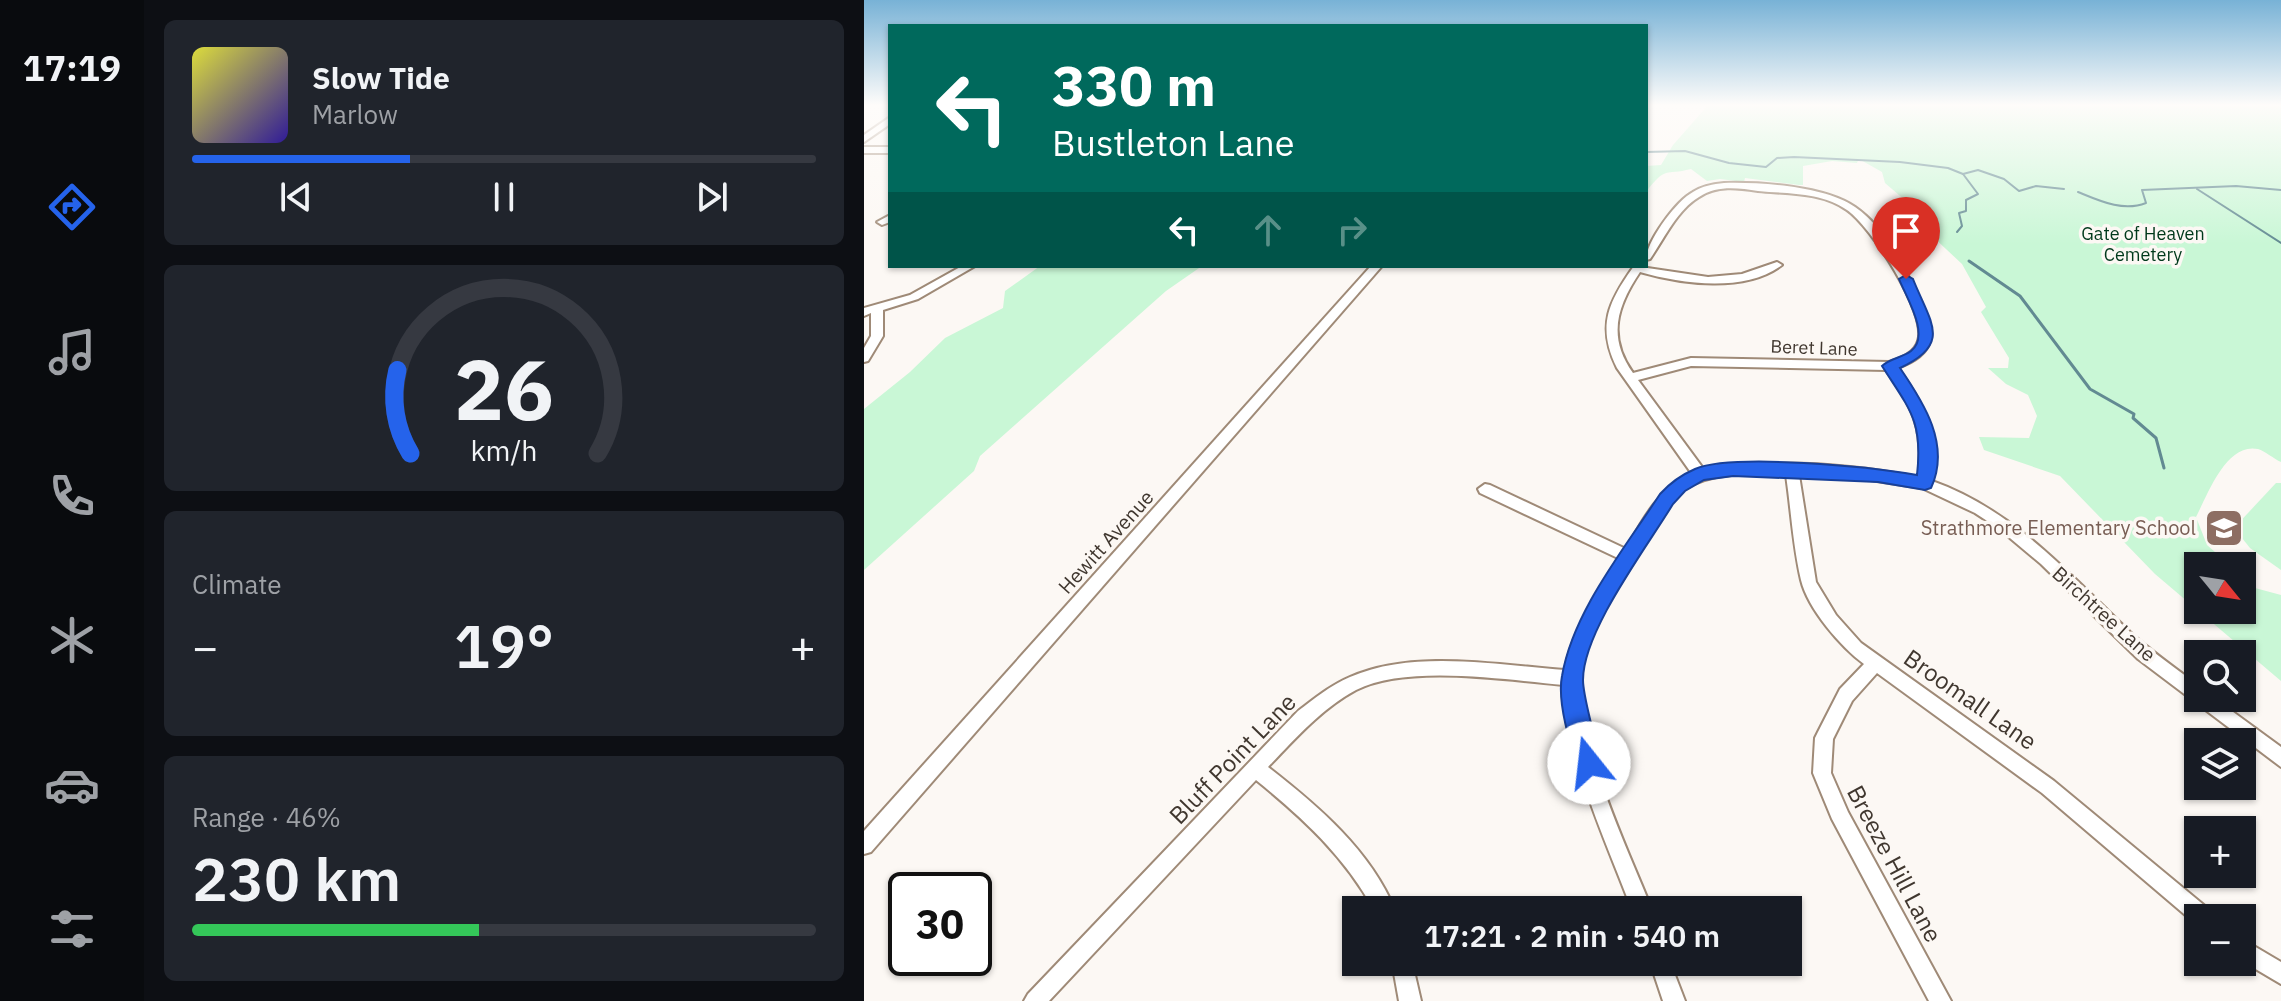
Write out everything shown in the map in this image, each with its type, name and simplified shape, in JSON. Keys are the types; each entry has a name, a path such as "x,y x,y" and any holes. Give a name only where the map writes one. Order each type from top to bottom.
{"street":[{"path":"1648,254 1689,199 1702,191 1724,186 1817,194 1843,203 1865,221 1897,262 1926,331 1926,341 1917,354 1890,366 1915,403 1925,425 1929,444 1925,484"},
{"path":"1642,268 1695,281 1759,274 1777,265"},
{"path":"864,358 877,336 870,311 914,297 966,268"},
{"name":"Hewitt Avenue","path":"864,845 1375,268"},
{"path":"1637,268 1614,305 1610,321 1613,347 1631,378 1700,474"},
{"name":"Beret Lane","path":"1631,378 1691,362 1890,366"},
{"name":"Birchtree Lane","path":"1637,896 1589,763 1577,721 1572,678 1586,628 1629,557 1678,486 1700,474 1733,469 1792,471 1878,475 1925,484 1996,518 2130,642 2184,684"},
{"name":"Broomall Lane","path":"1792,471 1809,583 1830,620 1874,665 2048,787 2187,904"},
{"path":"1485,489 1629,557"},
{"name":"Breeze Hill Lane","path":"1874,665 1846,695 1824,738 1822,773 1841,819 1940,1001"},
{"name":"Bluff Point Lane","path":"1035,1001 1304,717 1330,697 1362,680 1431,669 1572,678"},
{"name":"Birchtree Lane","path":"2220,712 2281,758"},
{"path":"1256,769 1316,816 1349,850 1378,896"},
{"path":"2256,958 2281,974"},
{"path":"1405,976 1410,1001"},
{"path":"1665,976 1674,1001"}],"green space":[{"name":"Gate of Heaven Cemetery","path":"1670,151 2281,151 2281,462 2264,451 2247,449 2236,454 2219,472 2196,517 2207,545 2215,552 2184,552 2184,599 2155,574 2060,476 1984,450 1979,437 2029,438 2037,416 2028,395 2006,384 1988,368 2008,368 2009,358 1981,312 1986,307 1962,264 1930,234 1921,214 1885,183 1882,172 1859,159 1857,163 1832,161 1803,166 1803,185 1799,185 1745,178 1744,182 1707,181 1691,169 1666,173 1648,190 1648,166 1661,165"},
{"path":"1037,268 1199,268 1166,291 980,456 974,471 864,570 864,409 910,372 945,338 1003,308 1005,291"},
{"path":"2276,483 2281,483 2281,570 2250,548 2234,528"},
{"name":"Gate of Heaven Cemetery","path":"2256,588 2281,595 2281,681 2256,660 2256,640 2233,640 2214,624 2256,624"}],"waterway":[{"path":"1648,152 1685,151 1729,163 1766,167 1777,158 1794,157 1900,162 1948,168 1963,174"},
{"path":"1963,174 1978,170 2004,179 2019,191 2036,186 2064,189"},
{"path":"1957,232 1962,226 1959,213 1966,211 1966,200 1978,194 1963,174"},
{"path":"2078,192 2112,204 2129,206 2146,203 2142,190 2236,186 2281,190"},
{"path":"2197,189 2281,243"},
{"path":"1969,261 2020,296 2090,389 2134,414 2133,418 2156,438 2164,468"}],"place":[{"name":"Strathmore Elementary School","path":"2224,528"}],"route":[{"path":"1589,763 1577,721 1572,678 1586,628 1629,557 1678,486 1700,474 1733,469 1878,475 1925,484 1929,444 1925,425 1915,403 1890,366 1907,361 1917,354 1926,341 1926,331 1906,279"}]}
